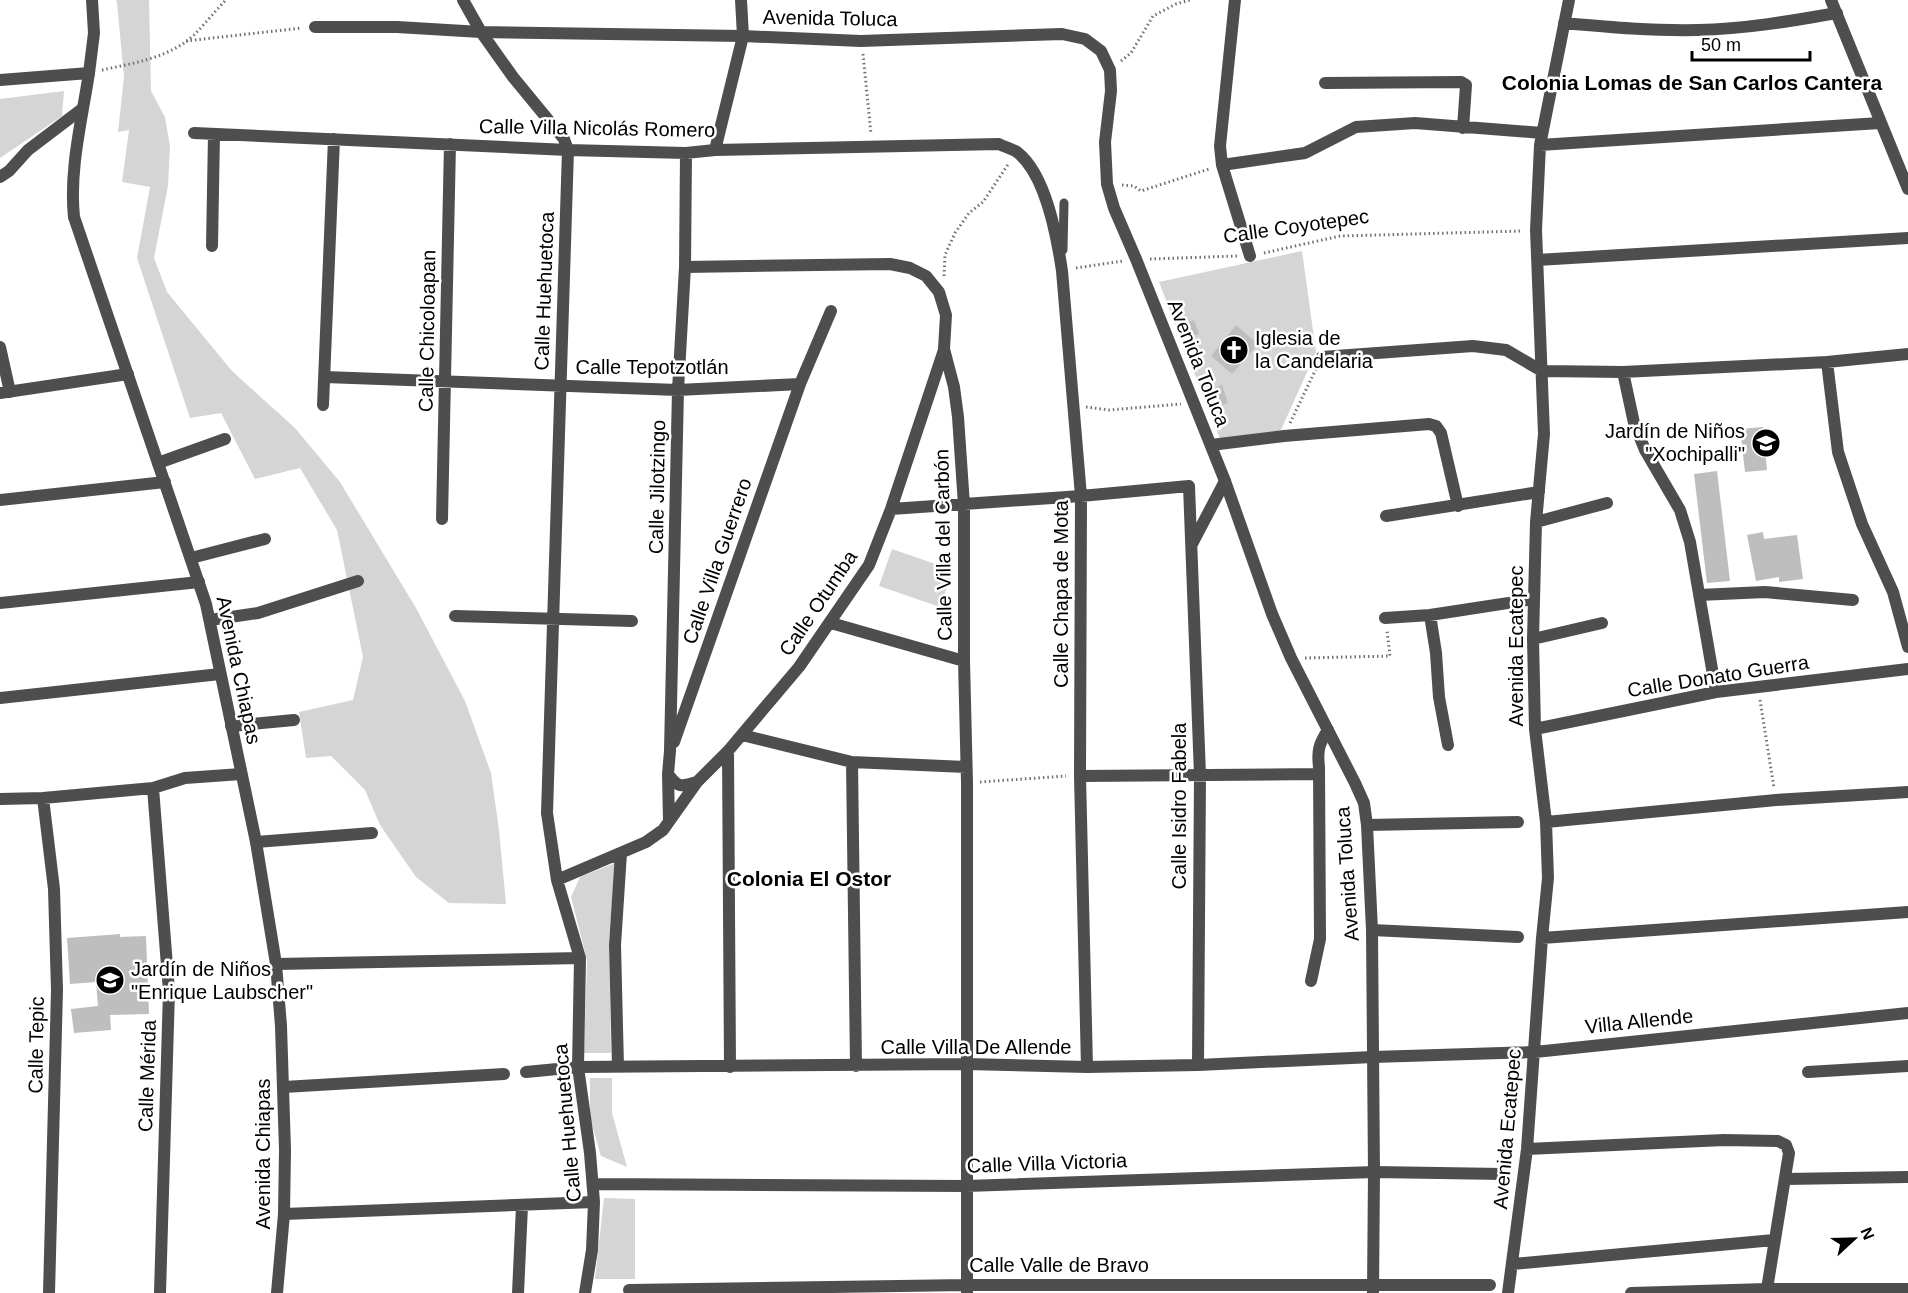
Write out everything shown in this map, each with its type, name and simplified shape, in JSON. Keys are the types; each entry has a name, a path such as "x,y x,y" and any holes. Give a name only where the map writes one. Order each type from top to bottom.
{"street":[{"name":"Avenida Chiapas","path":"92,0 94,33 77,141 74,217 199,582 210,621 256,842 276,964 284,1087 284,1214 277,1293"},
{"path":"463,0 481,32 513,77 564,139 568,150"},
{"path":"715,150 743,36 741,0"},
{"path":"1234,0 1220,146 1222,165 1250,256"},
{"name":"Avenida Ecatepec","path":"1508,1293 1527,1149 1548,878 1546,822 1535,729 1533,639 1536,522 1544,434 1536,230 1541,139 1569,0"},
{"path":"1831,0 1908,189"},
{"path":"1564,23 1632,30 1701,30 1769,24 1837,13"},
{"name":"Avenida Toluca","path":"315,27 397,27 481,32 861,40 1062,34 1085,39 1101,51 1110,70 1111,91 1105,142 1107,184 1114,208 1226,481 1272,614 1364,803 1372,930 1373,1289"},
{"path":"0,81 89,73"},
{"path":"1325,83 1461,82 1466,85 1467,92 1463,128"},
{"path":"0,177 9,171 28,150 82,109"},
{"path":"1222,165 1305,153 1356,127 1415,123 1541,139 1880,123"},
{"name":"Calle Villa Nicolás Romero","path":"194,133 686,153 715,150 999,144 1017,152"},
{"path":"212,246 214,134"},
{"path":"323,405 334,139"},
{"name":"Calle Chicoloapan","path":"442,519 450,144"},
{"name":"Calle Huehuetoca","path":"568,150 546,813 557,880 580,958 578,1067 594,1202 592,1250 585,1293"},
{"name":"Calle Chapa de Mota","path":"1017,152 1029,166 1048,205 1057,235 1081,496 1080,776 1087,1067"},
{"name":"Calle Jilotzingo","path":"669,821 668,774 678,390 685,267 686,153"},
{"path":"1537,260 1908,238"},
{"path":"685,267 890,264 910,268 926,276 939,292"},
{"name":"Calle Villa del Carbón","path":"939,292 946,315 944,349 954,387 958,417 964,505 967,783 967,1289"},
{"name":"Calle Villa Guerrero","path":"670,751 800,384 831,311"},
{"path":"0,346 5,393 128,374"},
{"path":"1322,357 1473,346 1506,350 1542,371 1623,372 1827,362 1908,354"},
{"name":"Calle Otumba","path":"557,880 621,853 663,830 697,782 800,667 869,565 891,509 944,349"},
{"path":"1827,362 1838,452 1862,524 1893,592 1908,647"},
{"path":"1623,372 1634,423 1645,450 1680,510 1690,542 1716,692"},
{"name":"Calle Tepotzotlán","path":"325,377 678,390 800,384"},
{"path":"1211,445 1284,435 1429,424 1436,426 1441,433 1458,506"},
{"path":"158,463 225,439"},
{"name":"Calle Isidro Fabela","path":"1192,546 1226,481"},
{"path":"0,500 165,482"},
{"name":"Calle Isidro Fabela","path":"1081,496 1189,486 1200,775 1198,1065"},
{"path":"1386,516 1539,492"},
{"path":"891,509 1081,496"},
{"path":"1536,522 1606,503"},
{"path":"191,558 265,539"},
{"path":"210,621 258,613 358,581"},
{"path":"0,603 199,582"},
{"path":"1699,596 1765,592 1853,600"},
{"path":"1385,618 1430,615 1534,599"},
{"path":"1430,615 1439,697 1448,745"},
{"path":"455,616 632,621"},
{"path":"831,623 964,661"},
{"path":"1533,639 1602,623"},
{"name":"Calle Donato Guerra","path":"1535,729 1716,692 1908,669"},
{"path":"0,698 220,674"},
{"path":"231,726 294,720"},
{"path":"1311,981 1320,939 1319,744 1328,730"},
{"path":"741,735 852,762 966,767"},
{"path":"728,750 730,1067"},
{"path":"852,762 856,1066"},
{"path":"0,799 43,798 153,788 185,778 241,774"},
{"path":"668,774 675,784 683,786 697,782"},
{"path":"1080,776 1318,774"},
{"name":"Calle Mérida","path":"153,788 169,991 160,1293"},
{"path":"1546,822 1776,800 1908,792"},
{"name":"Calle Tepic","path":"43,798 54,889 57,990 49,1293"},
{"path":"1366,825 1518,822"},
{"path":"256,842 372,833"},
{"path":"618,1067 615,945 621,853"},
{"path":"1542,938 1908,912"},
{"path":"1372,930 1518,937"},
{"path":"276,964 580,958"},
{"name":"Villa Allende","path":"1373,1057 1535,1052 1908,1013"},
{"name":"Calle Villa De Allende","path":"526,1072 578,1067 967,1064 1087,1067 1198,1065 1373,1057"},
{"path":"1808,1072 1908,1066"},
{"path":"284,1087 504,1074"},
{"path":"1527,1149 1724,1140 1778,1141 1786,1144 1789,1153 1767,1289"},
{"name":"Calle Villa Victoria","path":"593,1184 966,1185 1374,1172 1503,1174"},
{"path":"1785,1179 1908,1177"},
{"path":"284,1214 594,1202"},
{"path":"518,1293 522,1206"},
{"path":"1513,1264 1774,1240"},
{"name":"Calle Valle de Bravo","path":"629,1290 1373,1289 1490,1285"},
{"path":"1631,1293 1767,1289 1908,1289"}],"lane":[{"path":"1062,271 1064,203"}],"path":[{"path":"89,73 139,62 172,51 193,36 226,0"},
{"path":"1110,70 1131,53 1153,16 1176,4 1190,0"},
{"path":"185,41 315,27"},
{"path":"861,40 873,147"},
{"path":"939,292 945,272 945,255 955,233 969,213 983,202 1017,152"},
{"path":"1107,184 1134,186 1141,191 1222,165"},
{"name":"Calle Coyotepec","path":"1062,271 1136,259 1250,256 1340,236 1536,230"},
{"path":"1284,435 1322,357"},
{"path":"1073,405 1109,410 1195,403"},
{"path":"1292,658 1390,656 1385,618"},
{"path":"1758,686 1776,800"},
{"path":"967,783 1080,776"}],"shaded area":[{"path":"116,0 149,0 151,91 165,117 170,146 168,186 154,258 167,292 232,371 295,428 340,482 416,608 465,701 491,773 506,904 449,903 416,877 380,825 365,790 331,756 306,758 299,712 353,700 363,657 337,530 300,468 255,479 221,413 190,418 137,258 150,187 122,182 129,130 118,132 124,77"},
{"path":"64,91 62,116 0,158 0,99"},
{"path":"1302,251 1316,352 1281,430 1221,442 1159,282"},
{"path":"892,549 953,570 940,607 879,586"},
{"path":"615,863 609,941 611,1053 584,1053 587,960 571,897 580,877"},
{"path":"590,1078 612,1078 612,1113 627,1167 601,1156 590,1118"},
{"path":"604,1198 635,1199 635,1279 595,1279"}],"building":[{"path":"1194,320 1199,334 1186,339 1181,325"},
{"name":"Iglesia de la Candelaria","path":"1236,325 1258,344 1232,374 1211,356"},
{"path":"1222,385 1228,403 1211,409 1205,391"},
{"path":"1763,427 1767,470 1745,472 1740,429"},
{"path":"1717,471 1730,581 1707,583 1694,474"},
{"path":"1763,532 1764,539 1797,535 1803,579 1779,582 1779,577 1756,581 1747,535"},
{"name":"Jardín de Niños \"Enrique Laubscher\"","path":"120,934 120,937 146,936 149,1014 110,1015 111,1030 74,1033 71,1009 98,1006 96,982 70,984 67,938"}],"place":[{"name":"Iglesia de la Candelaria","path":"1234,350"},
{"name":"Jardín de Niños \"Xochipalli\"","path":"1766,443"},
{"name":"Jardín de Niños \"Enrique Laubscher\"","path":"110,980"}],"district":[{"name":"Colonia Lomas de San Carlos Cantera","path":"1692,82"},
{"name":"Colonia El Ostor","path":"809,878"}]}
